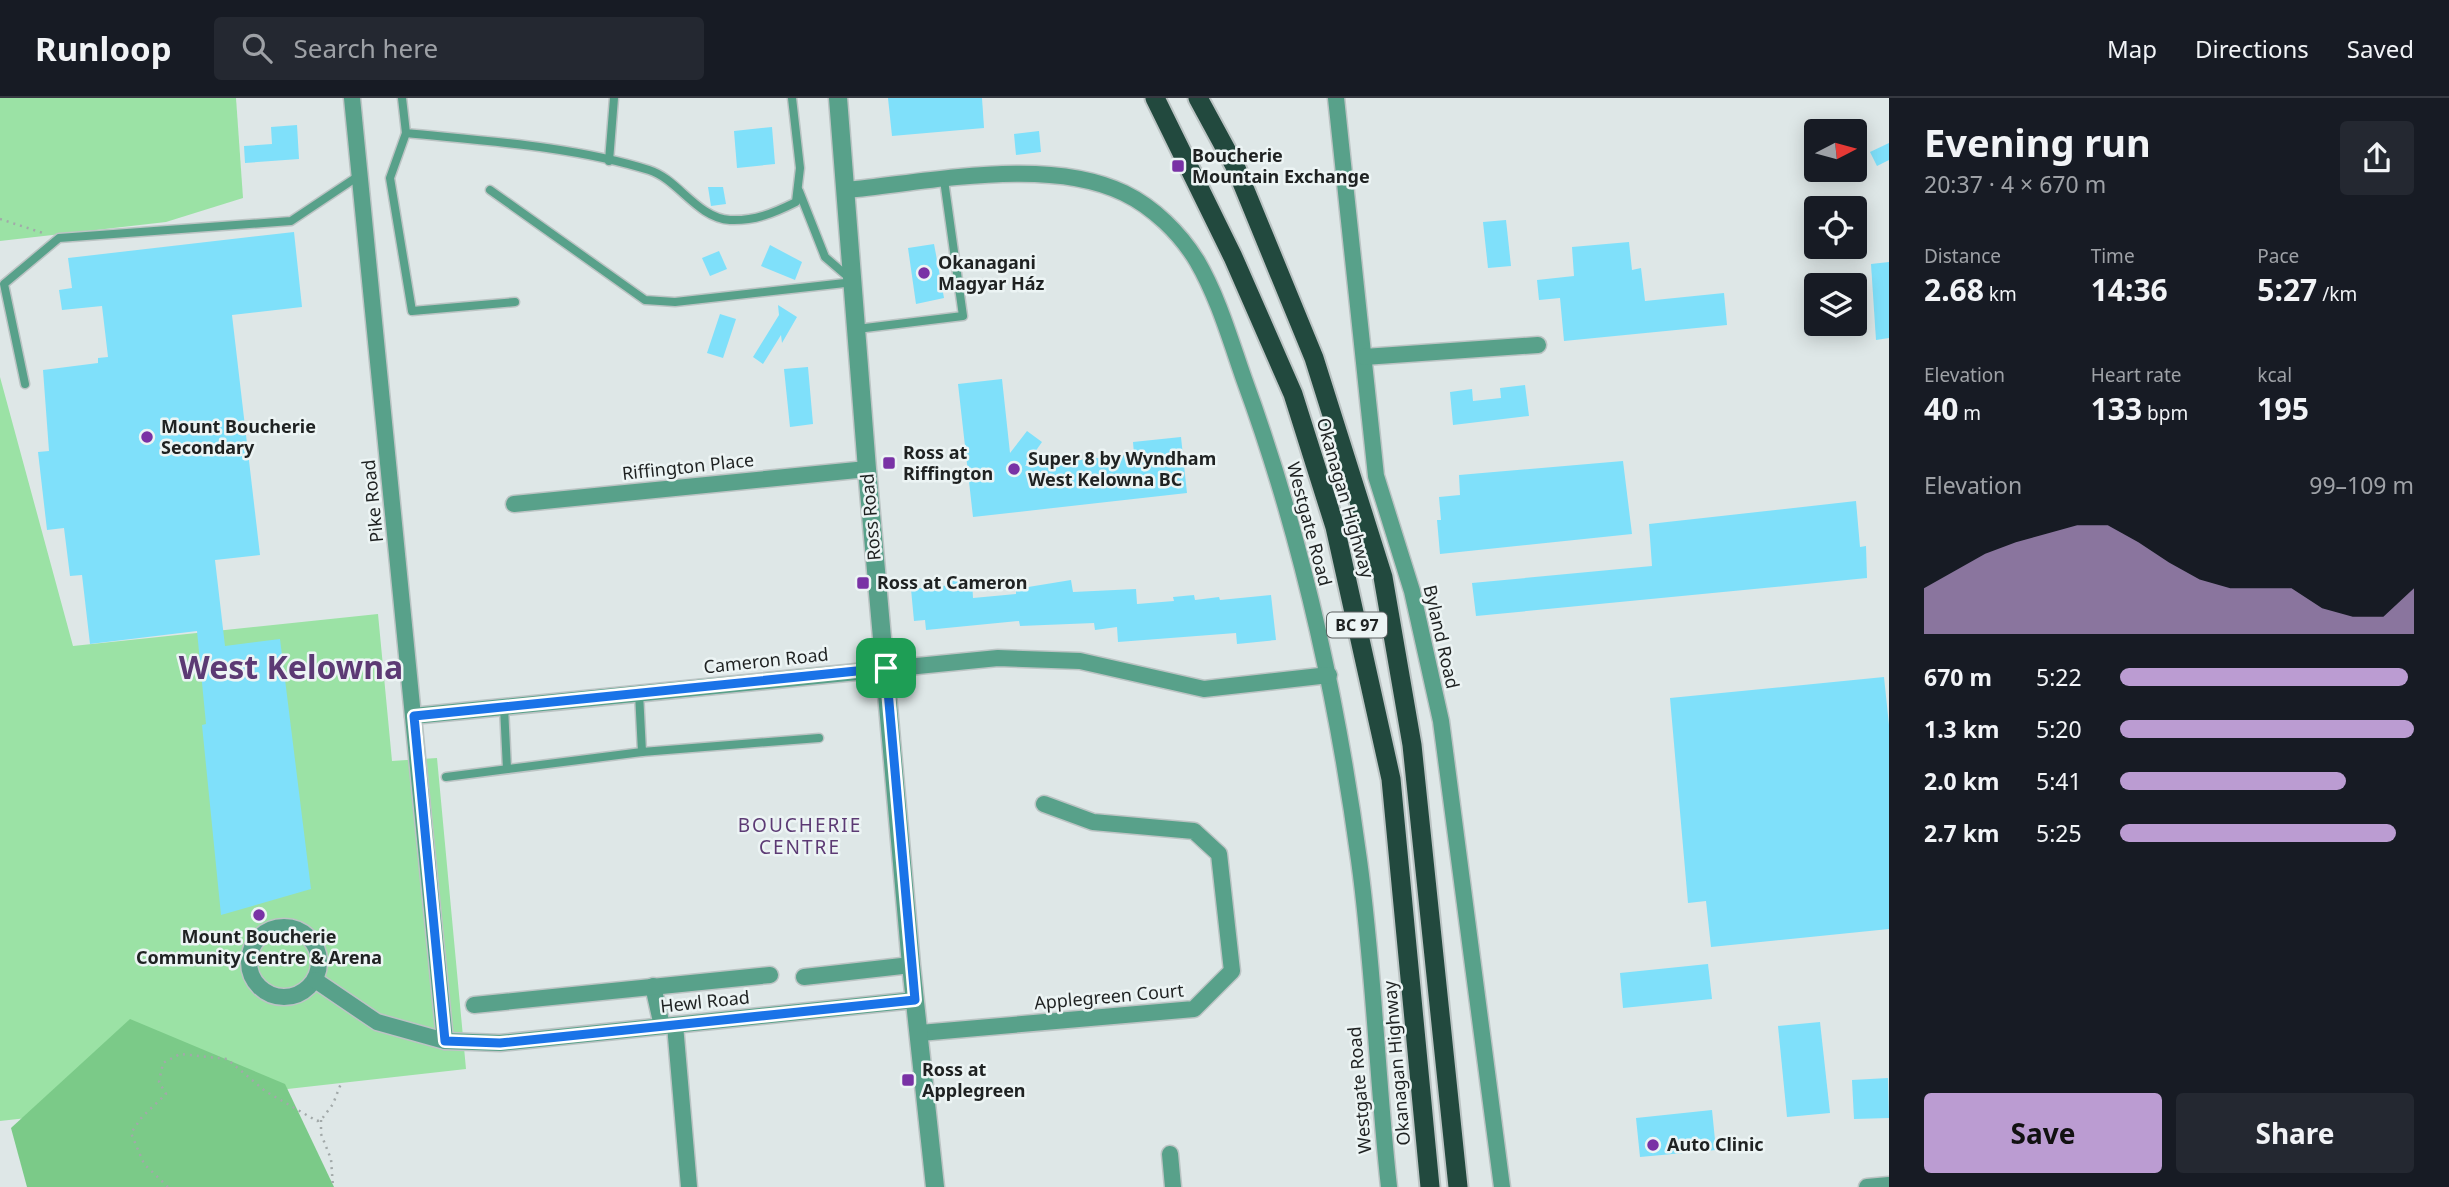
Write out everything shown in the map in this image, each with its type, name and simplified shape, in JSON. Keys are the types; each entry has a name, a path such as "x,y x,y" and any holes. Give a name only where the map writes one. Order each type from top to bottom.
{"highway":[{"name":"Okanagan Highway","path":"1155,98 1233,257 1293,394 1335,527 1391,779 1430,1187"},
{"name":"Okanagan Highway","path":"1198,98 1236,168 1314,358 1383,578 1412,745 1458,1187"}],"street":[{"name":"Pike Road","path":"352,98 445,1041"},
{"name":"Ross Road","path":"838,98 867,469 911,965 935,1187"},
{"name":"Byland Road","path":"1336,98 1376,476 1412,591 1441,722 1502,1187"},
{"name":"Westgate Road","path":"847,190 1032,172 1068,174 1126,194 1149,208 1182,241 1210,286 1256,411 1288,515 1329,675 1359,862 1389,1187"},
{"path":"1364,357 1538,345"},
{"name":"Riffington Place","path":"514,504 867,469"},
{"name":"Cameron Road","path":"414,716 998,658 1080,661 1204,689 1329,675"},
{"name":"Applegreen Court","path":"920,1033 1194,1009 1232,971 1219,854 1194,831 1093,822 1044,804"},
{"path":"274,928 297,929 307,936 318,956 315,980 299,994 288,997 266,992 257,985 249,965 255,942 274,928"},
{"path":"804,976 911,965"},
{"name":"Hewl Road","path":"474,1005 770,975"},
{"name":"Hewl Road","path":"315,980 377,1022 445,1041 500,1043 915,1000"},
{"path":"653,986 668,1026 689,1187"},
{"path":"1170,1154 1173,1187"},
{"path":"1867,1187 1889,1185"}],"lane":[{"path":"402,98 406,133 390,178 412,311 514,302"},
{"path":"609,161 614,98"},
{"path":"406,133 529,146 652,170 704,209 727,220 764,218 796,202 800,168 792,98"},
{"path":"25,384 4,284 59,238 291,221 359,175"},
{"path":"857,329 963,316 944,180"},
{"path":"797,189 825,257 853,282"},
{"path":"490,190 645,299 675,302 853,282"},
{"path":"639,693 642,752"},
{"path":"504,707 507,769"},
{"path":"446,777 642,752 819,738"}],"path":[{"path":"0,219 59,238"},
{"path":"168,1187 144,1164 131,1133 142,1116 166,1094 159,1082 163,1063 180,1054 227,1059 265,1091 317,1121 321,1120"},
{"path":"332,1187 331,1159 321,1134 321,1120 333,1104 342,1081"}],"green space":[{"path":"0,98 236,98 243,198 166,222 0,241"},
{"name":"Mount Boucherie Community Centre & Arena","path":"0,377 73,646 378,614 392,761 437,758 466,1069 0,1121"},
{"path":"130,1019 285,1084 334,1187 27,1187 11,1128"}],"building":[{"path":"888,98 982,98 984,128 892,136"},
{"path":"297,125 299,159 245,163 244,146 272,144 271,127"},
{"path":"772,127 775,164 737,168 734,131"},
{"path":"1039,131 1041,152 1016,155 1014,134"},
{"path":"1889,143 1889,160 1877,166 1870,152"},
{"path":"708,187 723,187 726,204 711,206"},
{"path":"1506,220 1511,266 1488,268 1483,222"},
{"name":"Mount Boucherie Secondary","path":"294,232 302,307 232,315 260,555 215,560 225,646 280,639 311,889 221,915 202,725 206,724 197,631 90,644 82,575 70,576 64,528 47,530 38,452 49,451 43,370 98,363 98,358 108,357 102,306 62,310 59,290 72,288 68,258"},
{"path":"1629,242 1632,270 1641,268 1645,301 1724,293 1727,325 1564,341 1560,298 1539,300 1537,280 1574,276 1572,247"},
{"name":"Okanagani Magyar Ház","path":"934,244 944,298 916,304 908,248"},
{"path":"770,245 802,262 795,280 761,266"},
{"path":"719,251 727,269 710,276 702,258"},
{"path":"1889,262 1889,338 1876,340 1871,264"},
{"path":"778,305 797,317 782,343 781,335 763,364 753,357 779,315"},
{"path":"720,314 736,319 723,358 707,353"},
{"path":"808,367 813,424 790,427 784,369"},
{"path":"1002,379 1010,453 1027,431 1042,442 1025,466 1134,454 1133,442 1181,437 1187,493 973,517 958,384"},
{"path":"1525,385 1529,416 1453,425 1450,392 1472,389 1473,401 1501,398 1500,388"},
{"path":"1623,461 1632,534 1440,554 1437,520 1441,520 1439,497 1460,495 1459,475"},
{"path":"1856,501 1860,547 1866,546 1867,578 1476,616 1472,583 1652,566 1649,524"},
{"path":"972,579 973,598 1016,594 1016,589 1071,580 1073,592 1136,589 1137,604 1174,601 1173,597 1194,595 1195,600 1219,597 1220,600 1271,595 1276,640 1237,644 1236,633 1118,642 1117,627 1095,630 1094,623 1020,626 1019,621 926,630 925,620 914,621 911,589 952,585 951,580"},
{"path":"1884,677 1889,725 1889,929 1711,947 1706,901 1688,903 1670,698"},
{"path":"1708,964 1712,999 1623,1008 1620,973"},
{"path":"1820,1022 1830,1113 1787,1117 1778,1026"},
{"path":"1888,1078 1889,1118 1854,1119 1852,1080"},
{"path":"1712,1110 1716,1150 1640,1157 1636,1118"}],"place":[{"name":"Boucherie Mountain Exchange","path":"1178,166"},
{"name":"Okanagani Magyar Ház","path":"924,273"},
{"name":"Mount Boucherie Secondary","path":"147,437"},
{"name":"Ross at Riffington","path":"889,463"},
{"name":"Super 8 by Wyndham West Kelowna BC","path":"1014,469"},
{"name":"Ross at Cameron","path":"863,583"},
{"name":"Mount Boucherie Community Centre & Arena","path":"259,915"},
{"name":"Ross at Applegreen","path":"908,1080"},
{"name":"Auto Clinic","path":"1653,1145"}],"district":[{"name":"West Kelowna","path":"291,668"},
{"name":"BOUCHERIE CENTRE","path":"800,836"}],"route":[{"path":"886,668 915,1000 500,1043 445,1041 414,716 886,668"}]}
